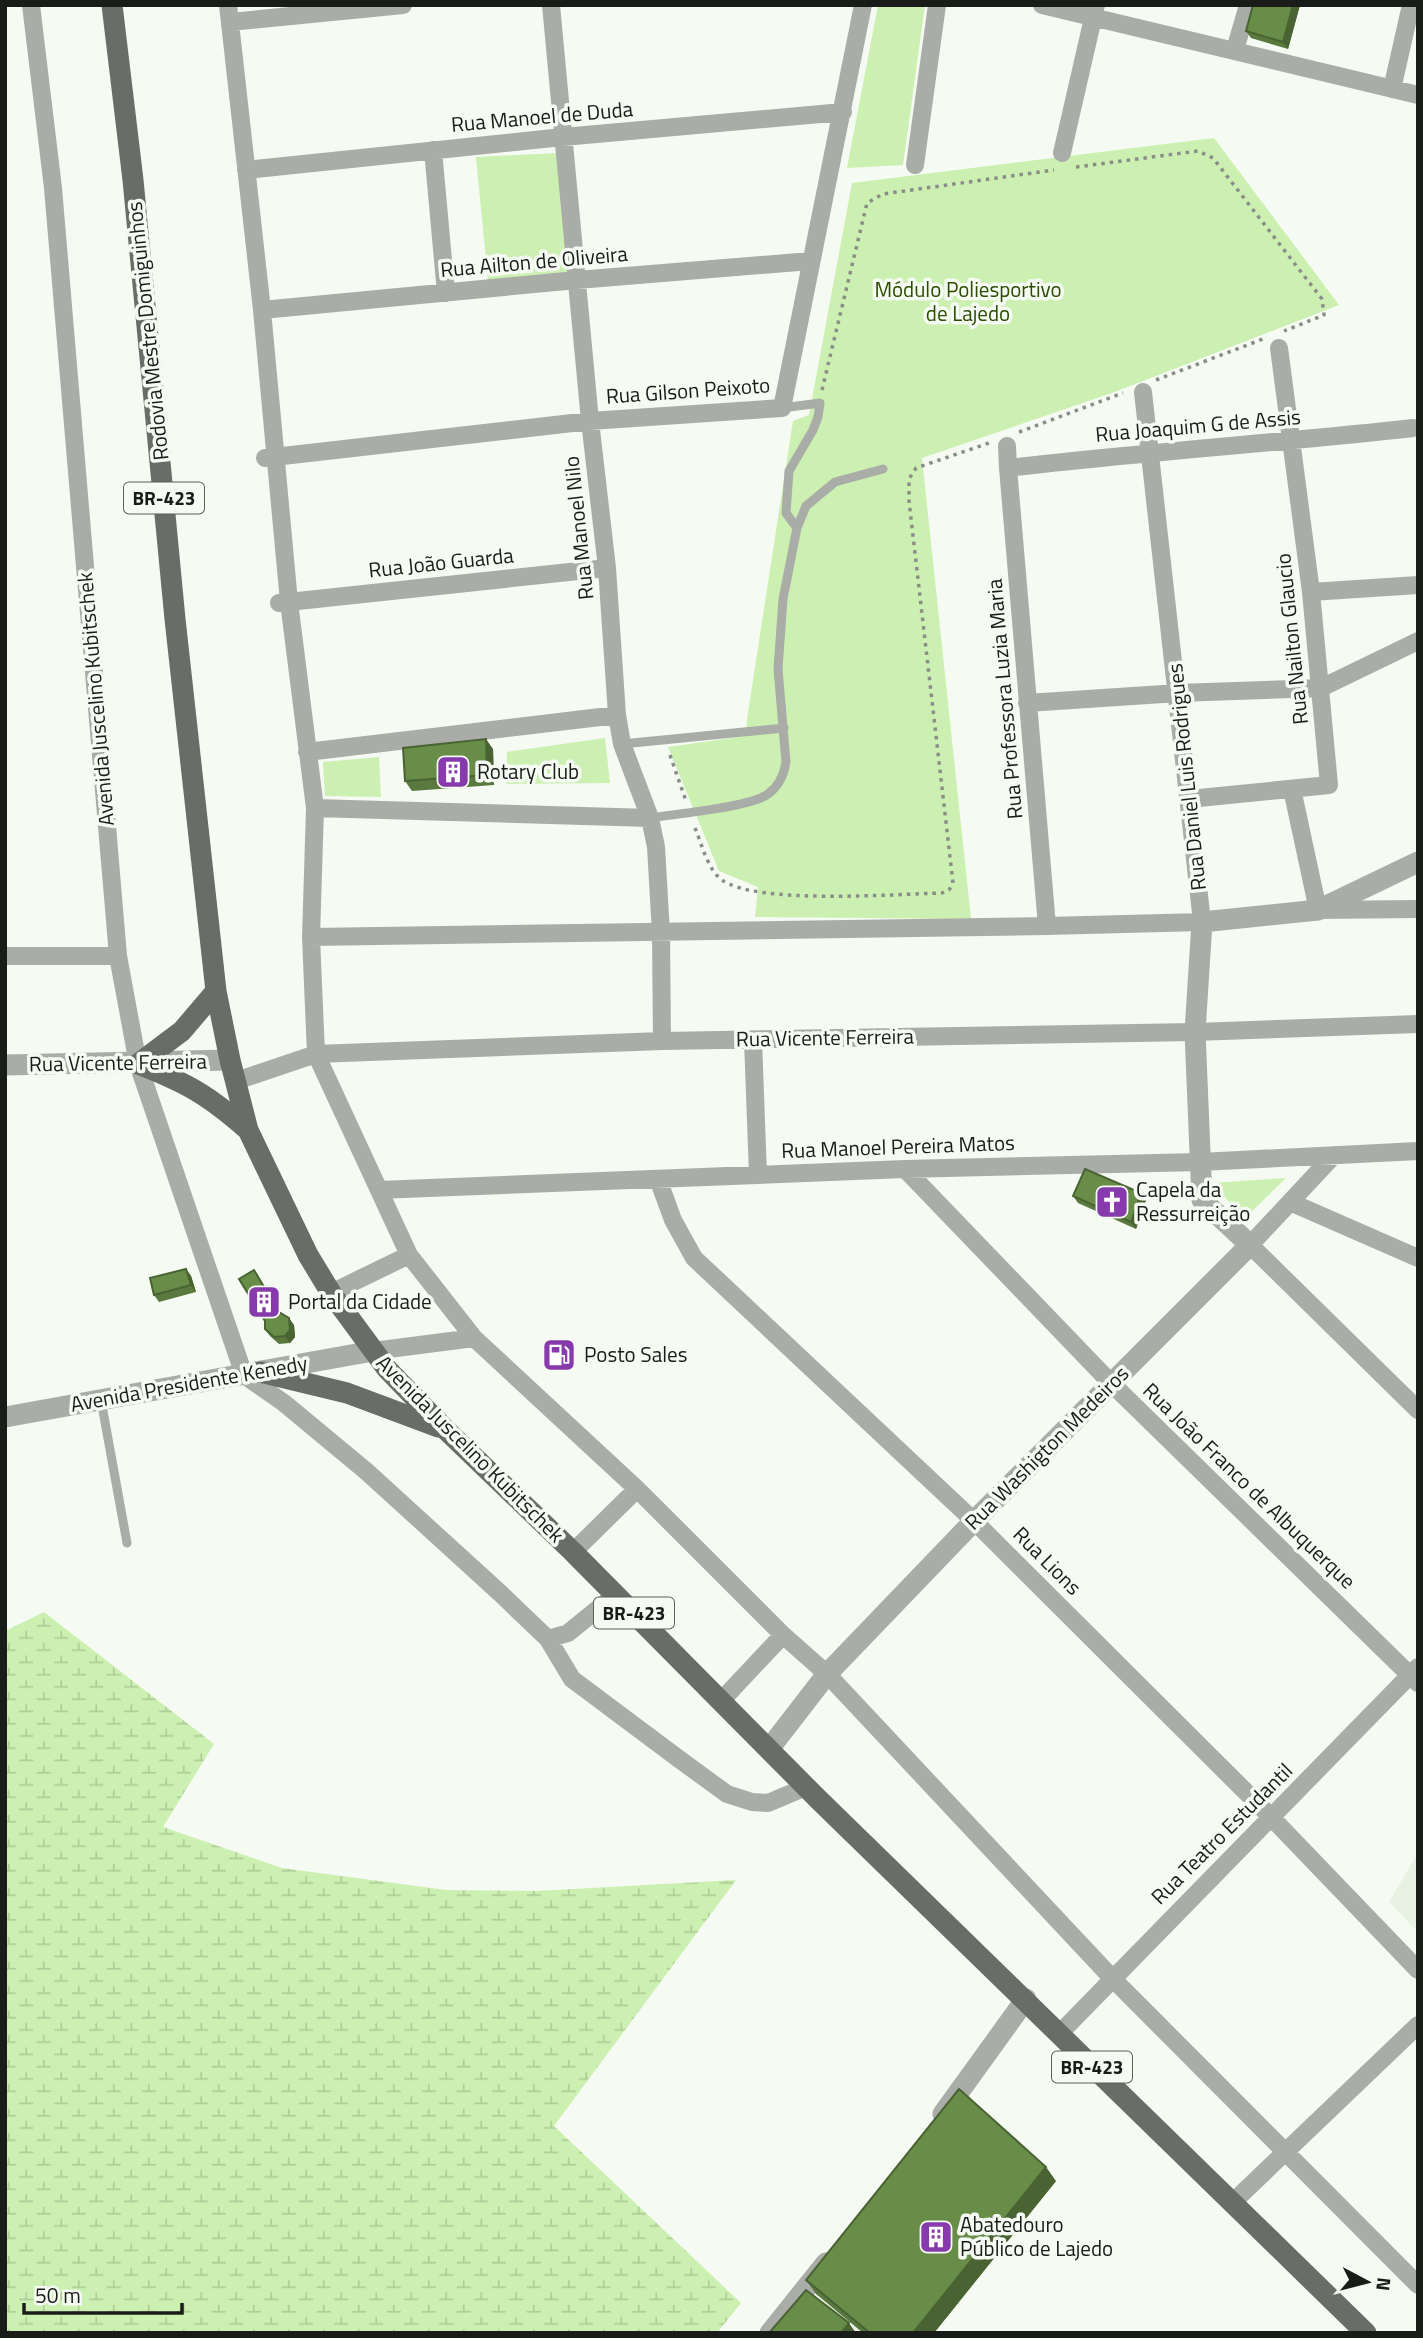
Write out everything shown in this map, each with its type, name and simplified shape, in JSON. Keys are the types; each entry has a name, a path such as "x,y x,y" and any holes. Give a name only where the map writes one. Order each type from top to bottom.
{"main road":[{"name":"Rodovia Mestre Domiguinhos","path":"112,5 133,180 216,990"},
{"path":"216,990 181,1031 138,1064 193,1087 216,1101 248,1130"},
{"name":"Avenida Juscelino Kubitschek","path":"216,990 248,1130 307,1255 373,1351 446,1430 573,1552 812,1794"},
{"path":"252,1374 339,1391 401,1411 446,1430"},
{"name":"BR-423","path":"812,1794 1026,1999 1366,2333"}],"street":[{"name":"Avenida Juscelino Kubitschek","path":"31,5 53,188 118,956 138,1064 252,1374"},
{"path":"403,5 229,14 262,310 269,457 284,603 315,808 311,937 316,1054 408,1255 474,1338 637,1489 783,1635 827,1674 1112,1978 1418,2285"},
{"name":"Rua Manoel Nilo","path":"551,5 590,421 607,568 617,715 622,744 650,818 656,846 661,933 662,1041"},
{"name":"Rua Gilson Peixoto","path":"269,457 590,421 782,408 863,5"},
{"path":"915,165 937,5"},
{"path":"1042,5 1095,11 1235,50 1418,95"},
{"path":"1235,50 1248,5"},
{"path":"1392,89 1412,5"},
{"path":"1062,161 1095,11"},
{"name":"Rua Manoel de Duda","path":"246,170 843,112"},
{"path":"433,150 446,293"},
{"name":"Rua Ailton de Oliveira","path":"262,310 811,261"},
{"name":"Rua Nailton Glaucio","path":"1189,799 1329,786 1311,592 1279,348"},
{"name":"Rua Daniel Luis Rodrigues","path":"1146,388 1150,452 1202,922 1195,1032 1202,1200 1250,1245"},
{"name":"Rua Joaquim G de Assis","path":"1008,468 1413,428"},
{"path":"1006,440 1008,468"},
{"name":"Rua Professora Luzia Maria","path":"1008,468 1048,926"},
{"name":"Rua João Guarda","path":"284,603 607,568"},
{"path":"1311,592 1418,585"},
{"path":"1027,703 1178,693 1321,688 1418,641"},
{"path":"307,752 617,715"},
{"path":"1292,789 1318,910"},
{"path":"315,808 650,818"},
{"path":"1318,910 1418,862"},
{"path":"311,937 1048,926 1202,922 1318,910 1418,909"},
{"path":"5,956 118,956"},
{"name":"Rua Vicente Ferreira","path":"5,1065 138,1064 233,1070 316,1054 662,1041 1195,1032 1418,1024"},
{"path":"753,1040 758,1175"},
{"name":"Rua Manoel Pereira Matos","path":"379,1190 1418,1152"},
{"name":"Rua Washigton Medeiros","path":"769,1749 827,1674 974,1521 1250,1245 1334,1155"},
{"name":"Rua João Franco de Albuquerque","path":"905,1169 1111,1383 1415,1675"},
{"name":"Rua Lions","path":"658,1179 673,1220 694,1258 974,1521 1271,1817 1418,1970"},
{"path":"1290,1202 1418,1258"},
{"path":"1250,1245 1418,1410"},
{"path":"331,1293 408,1255"},
{"path":"373,1351 474,1338"},
{"name":"Avenida Presidente Kenedy","path":"5,1417 373,1351"},
{"path":"252,1374 366,1471 500,1593 548,1639 572,1679 727,1794 752,1802 768,1803 812,1794"},
{"path":"573,1552 637,1489"},
{"path":"548,1639 568,1633 615,1595"},
{"path":"721,1701 783,1635"},
{"name":"Rua Teatro Estudantil","path":"1059,2034 1271,1817 1415,1675"},
{"path":"927,2136 1026,1999"},
{"path":"1232,2203 1418,2025"},
{"path":"770,2333 840,2245"}],"lane":[{"path":"782,408 820,403 813,430 789,471 786,513 797,528"},
{"path":"650,818 757,801 776,787 784,774 786,762 778,669 783,599 797,528 806,506 835,482 883,469"},
{"path":"622,744 784,728"},
{"path":"101,1400 127,1543"}],"path":[{"path":"1075,167 1198,151 1213,159 1322,299 1324,315 1146,388"},
{"path":"820,403 867,203 883,194 1062,161"},
{"path":"664,740 708,862 721,879 745,890 859,896 949,890 953,883 909,501 909,479 916,468 1006,440 1123,393"}],"shaded area":[{"path":"1418,1853 1418,1932 1389,1902"}],"green space":[{"path":"878,5 925,5 903,165 847,168"},
{"name":"Módulo Poliesportivo de Lajedo","path":"1214,138 1339,305 1112,393 922,458 971,919 755,917 758,887 719,871 668,747 746,736 793,421 809,415 852,183"},
{"path":"557,153 569,274 488,281 476,157"},
{"path":"605,738 610,783 506,784 507,752"},
{"path":"379,757 381,797 325,796 323,762"},
{"path":"1286,1178 1245,1218 1211,1183"},
{"path":"44,1612 214,1744 163,1827 282,1868 446,1890 537,1891 736,1880 554,2126 741,2303 717,2333 5,2333 5,1631"}],"building":[{"path":"1253,5 1293,5 1283,42 1246,31"},
{"name":"Rotary Club","path":"486,739 487,775 405,781 403,748"},
{"name":"Capela da Ressurreição","path":"1085,1169 1141,1193 1131,1222 1073,1196"},
{"path":"186,1269 191,1285 154,1295 150,1278"},
{"name":"Portal da Cidade","path":"254,1270 279,1312 289,1318 290,1330 285,1336 274,1337 265,1329 265,1321 239,1279"},
{"name":"Abatedouro Público de Lajedo","path":"959,2089 1046,2167 913,2333 870,2333 806,2280"},
{"path":"806,2290 849,2323 841,2333 769,2333"}],"place":[{"name":"Rotary Club","path":"453,772"},
{"name":"Capela da Ressurreição","path":"1112,1202"},
{"name":"Portal da Cidade","path":"264,1302"},
{"name":"Posto Sales","path":"559,1355"},
{"name":"Abatedouro Público de Lajedo","path":"936,2237"}]}
